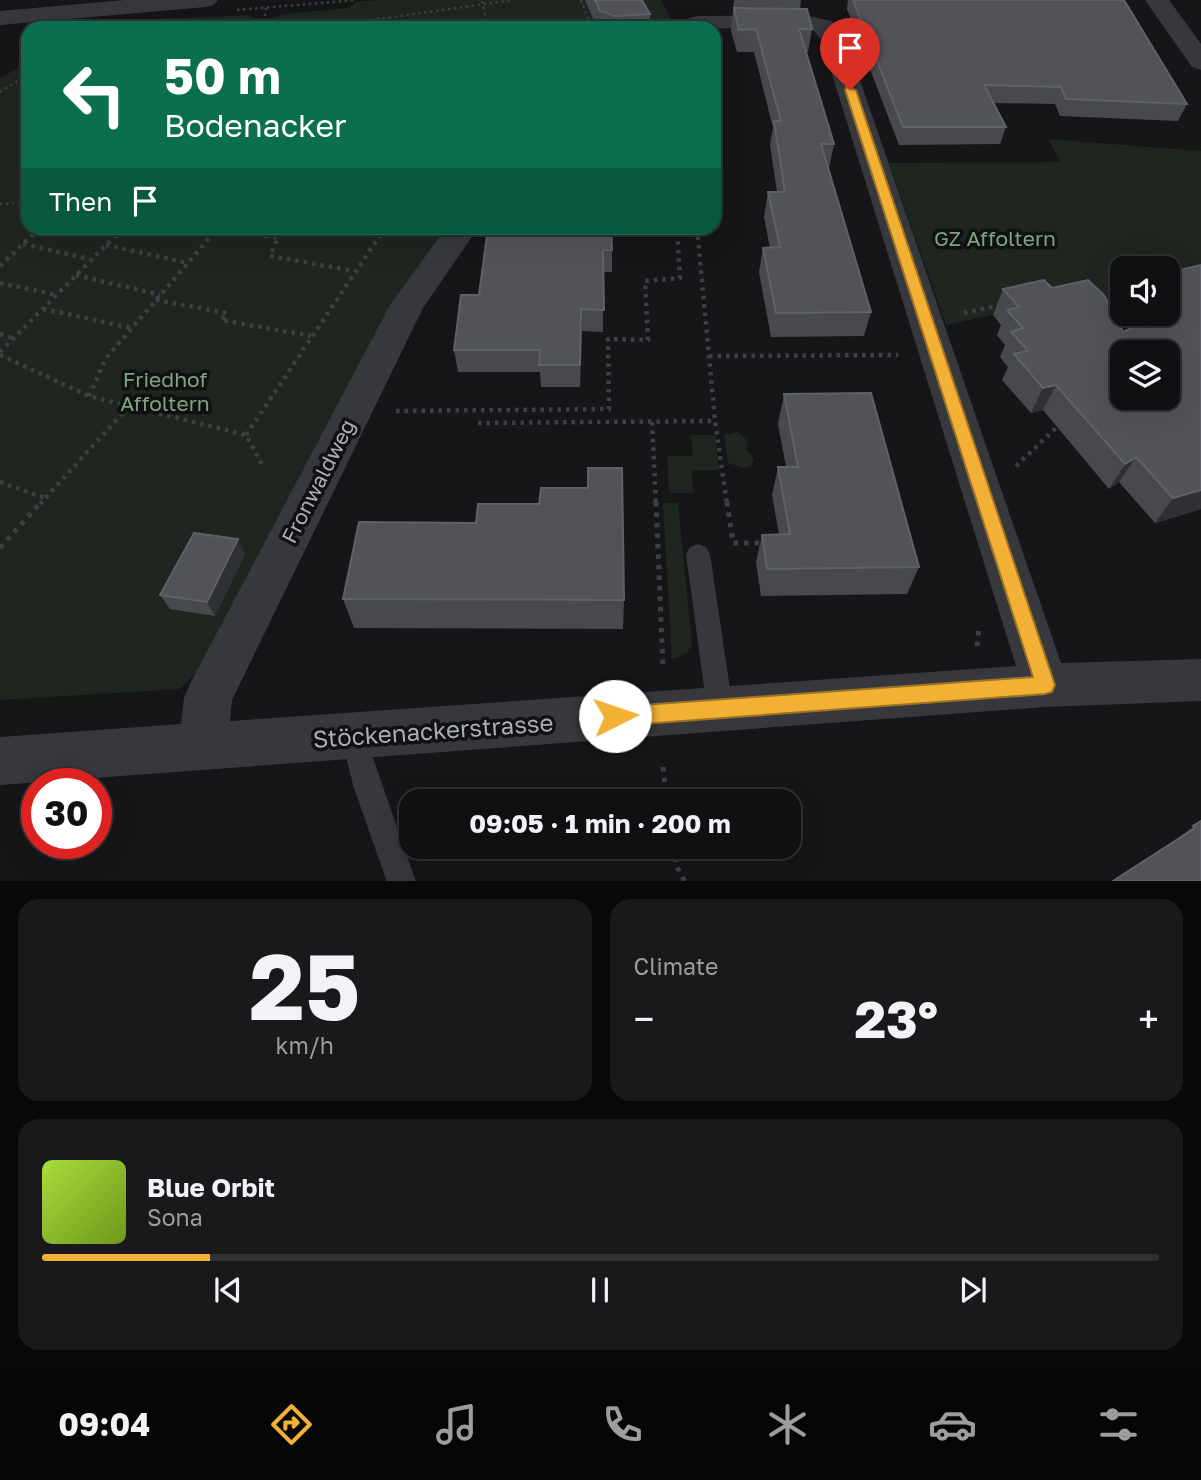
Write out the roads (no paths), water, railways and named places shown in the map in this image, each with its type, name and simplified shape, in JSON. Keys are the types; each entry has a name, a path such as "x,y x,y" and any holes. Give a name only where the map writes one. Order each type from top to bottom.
{"street":[{"path":"0,18 206,0"},
{"path":"1157,0 1201,62"},
{"path":"699,17 805,22 822,26 833,37 1045,685"},
{"name":"Fronwaldweg","path":"203,746 208,698 407,305 457,235"},
{"name":"Stöckenackerstrasse","path":"0,761 1045,685 1201,680"}],"lane":[{"path":"698,554 720,709"},
{"path":"354,735 368,788 402,881"}],"park label":[{"name":"GZ Affoltern","path":"995,238"},
{"name":"Friedhof Affoltern","path":"165,391"}]}
